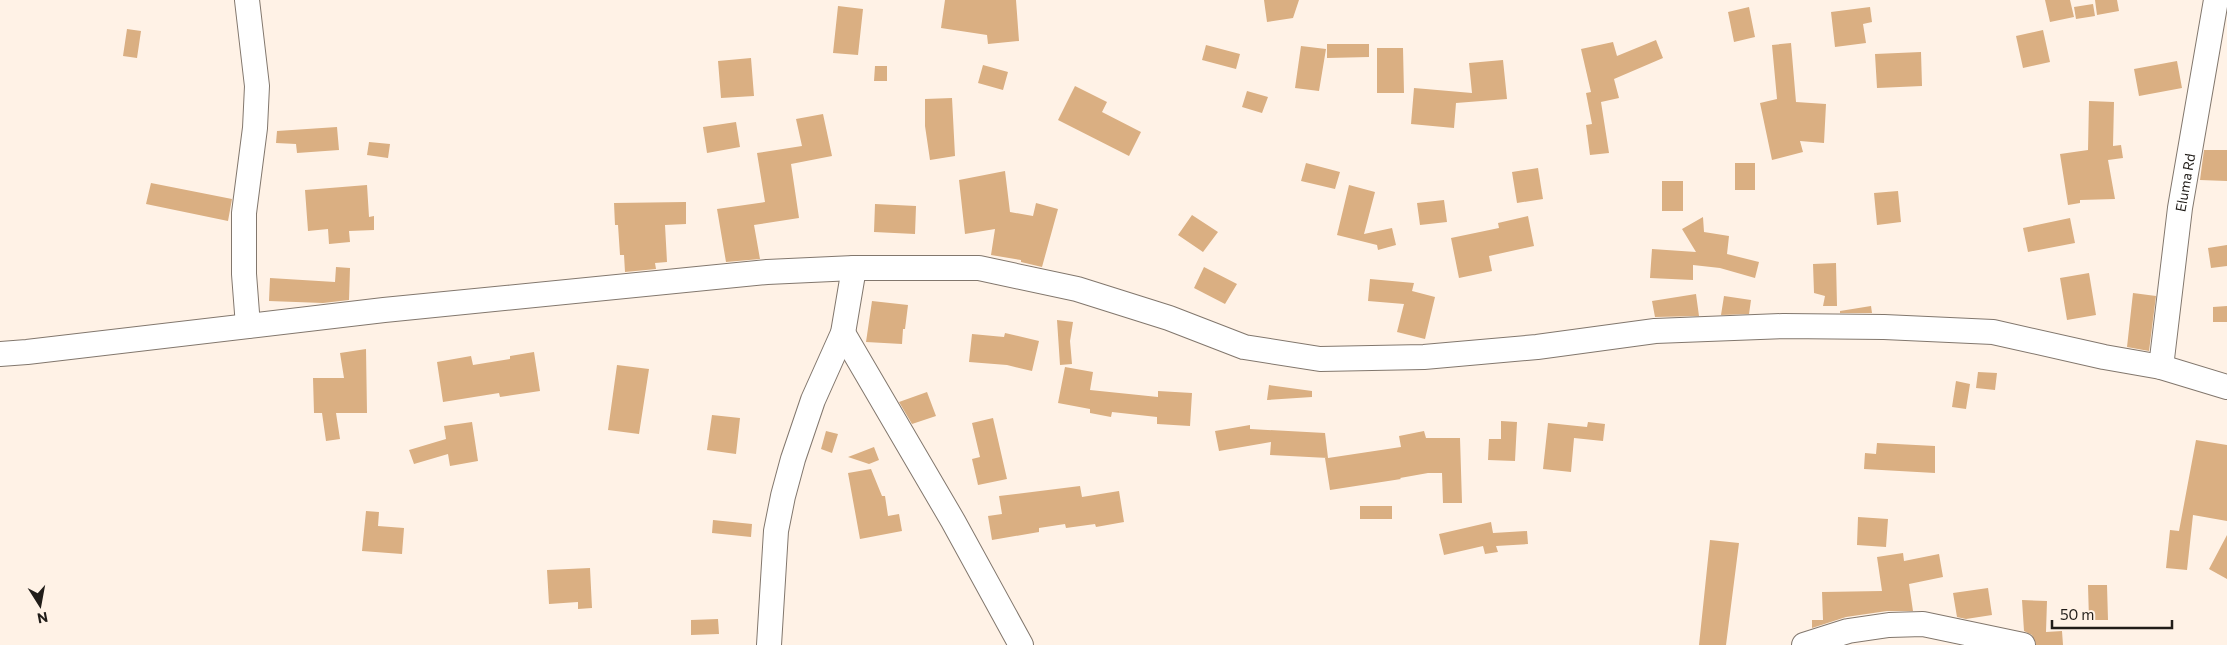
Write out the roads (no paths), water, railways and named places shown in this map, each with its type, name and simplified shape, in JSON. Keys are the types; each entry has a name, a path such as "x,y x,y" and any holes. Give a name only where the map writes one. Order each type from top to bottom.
{"street":[{"path":"247,0 257,86 255,128 244,213 244,274 248,326"},
{"name":"Eluma Rd","path":"2161,367 2180,208 2216,0"},
{"path":"769,645 776,531 783,496 812,400 843,333 854,268"},
{"path":"0,354 588,289 767,272 854,268 979,268 1077,289 1169,318 1244,347 1320,359 1424,357 1536,347 1655,331 1783,326 1993,332 2104,357 2161,367 2227,387"},
{"path":"843,333 953,521 1021,645"},
{"path":"1804,645 1848,631 1889,624 1923,624 2022,645"}]}
